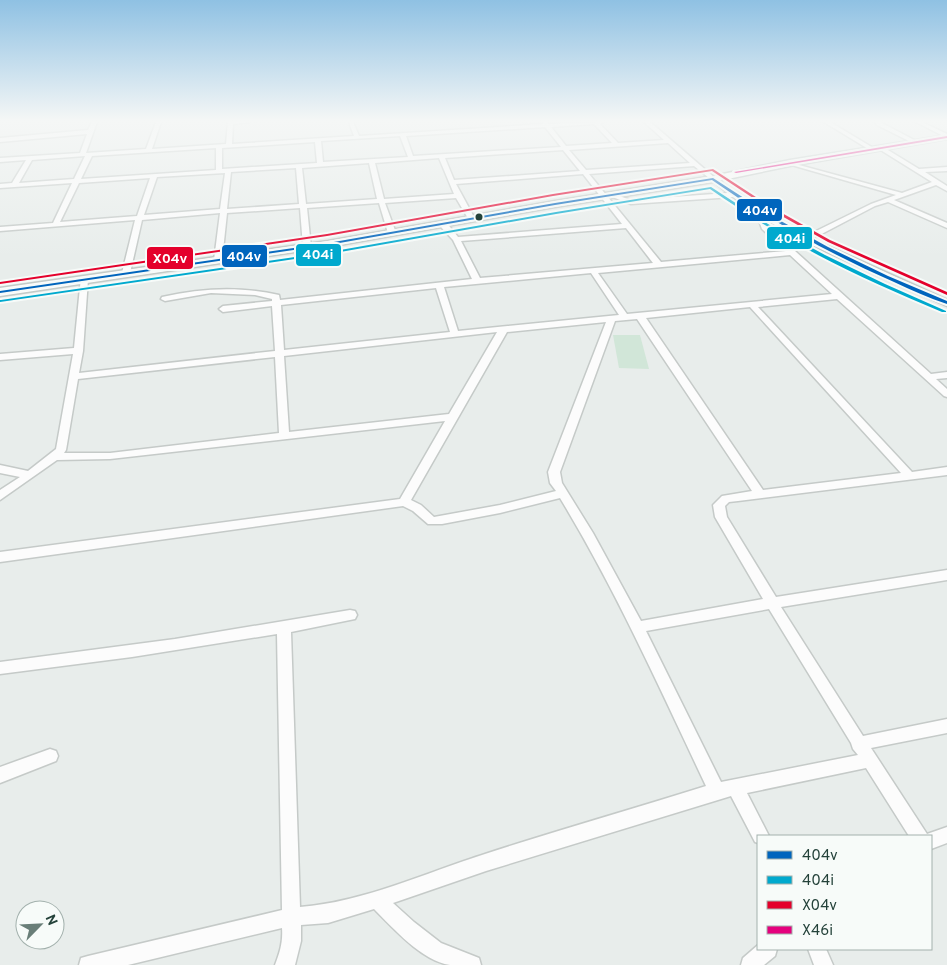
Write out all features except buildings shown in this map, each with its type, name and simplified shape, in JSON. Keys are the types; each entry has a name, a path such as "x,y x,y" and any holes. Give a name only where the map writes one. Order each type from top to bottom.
{"main road":[{"path":"0,292 307,247 769,167"}],"street":[{"path":"14,185 25,167"},
{"path":"55,225 82,167"},
{"path":"0,187 281,167"},
{"path":"299,167 307,247"},
{"path":"373,167 381,200 392,233"},
{"path":"446,167 458,196 471,219"},
{"path":"579,167 606,195 658,264"},
{"path":"453,182 658,167"},
{"path":"700,167 760,214 806,239 947,303"},
{"path":"804,167 900,194"},
{"path":"909,167 947,189"},
{"path":"918,172 947,168"},
{"path":"218,260 228,170"},
{"path":"126,273 140,219 154,176"},
{"path":"806,239 860,210 900,194 936,183"},
{"path":"606,195 631,202 734,195"},
{"path":"0,229 224,211 458,196"},
{"path":"887,199 947,226"},
{"path":"760,214 765,227 792,253 947,394"},
{"path":"443,224 456,239 477,281"},
{"path":"456,239 628,226"},
{"path":"223,309 477,281 792,253"},
{"path":"593,271 625,318"},
{"path":"0,496 62,450 75,376 84,279"},
{"path":"439,286 455,334"},
{"path":"165,298 218,291 276,297 278,304 278,353 284,435"},
{"path":"75,376 455,334 840,296"},
{"path":"751,304 909,475"},
{"path":"640,316 760,494"},
{"path":"611,319 554,472 556,484 587,533 637,627 717,791"},
{"path":"404,502 503,330"},
{"path":"0,357 78,351"},
{"path":"930,377 947,375"},
{"path":"55,457 110,456 452,417"},
{"path":"0,469 29,476"},
{"path":"918,835 858,744 771,603 721,516 719,505 726,499 760,494 947,472"},
{"path":"0,557 404,502 417,508 432,521 442,520 500,509 561,494"},
{"path":"637,627 771,603 947,575"},
{"path":"0,668 117,654 284,628 350,615"},
{"path":"284,628 292,917 292,941 288,960 284,965"},
{"path":"858,744 947,726"},
{"path":"0,774 50,756"},
{"path":"88,965 292,917 328,914 494,859 717,791 870,760"},
{"path":"735,787 760,835"},
{"path":"932,841 947,835"},
{"path":"377,899 406,929 435,950 472,965"},
{"path":"750,965 767,950"},
{"path":"817,950 824,965"}],"green space":[{"path":"613,335 640,335 649,369 619,368"}],"transit line":[{"name":"X46i","path":"736,172 766,167"},
{"name":"X04v","path":"0,283 327,235 553,195 713,170 772,209 829,241 947,294"},
{"name":"404v","path":"0,292 328,244 555,204 713,179 797,233 856,263 947,303"},
{"name":"404i","path":"1,301 329,253 711,188 738,207 795,241 853,271 944,311"}]}
